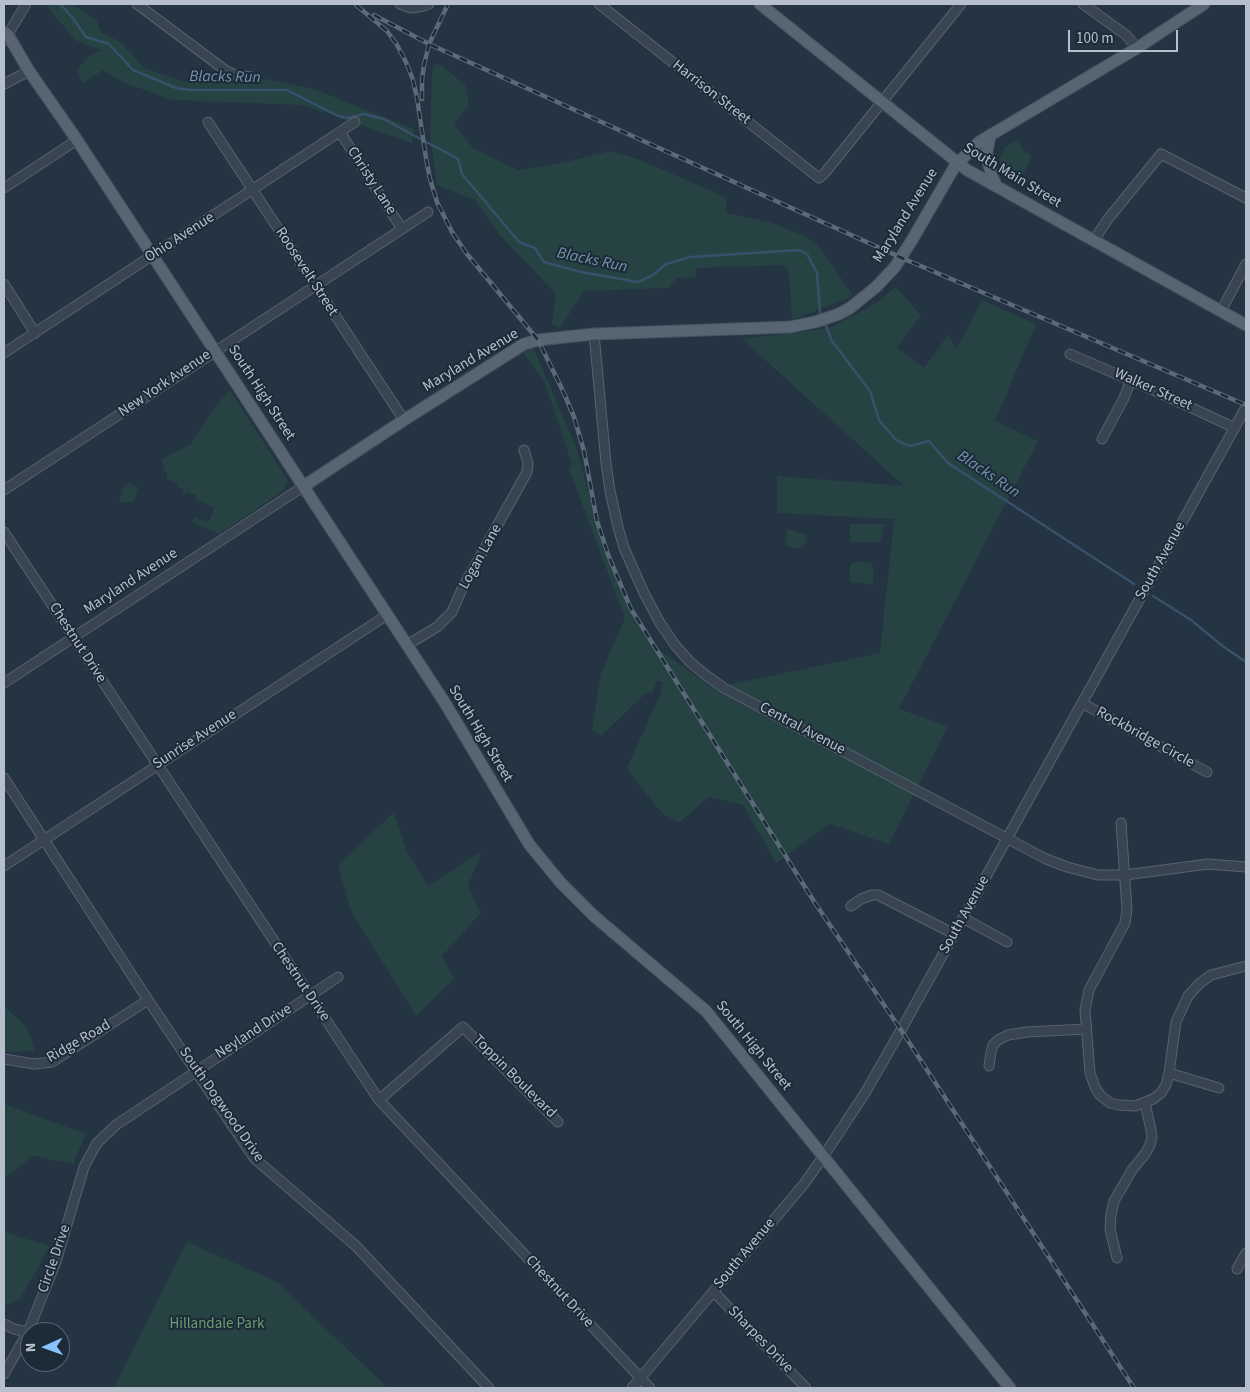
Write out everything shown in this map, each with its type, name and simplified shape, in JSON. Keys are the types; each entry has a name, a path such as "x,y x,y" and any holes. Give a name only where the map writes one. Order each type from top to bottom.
{"main road":[{"name":"South Main Street","path":"760,4 967,170 1246,325"},
{"name":"Maryland Avenue","path":"304,486 524,344 538,340 594,334 790,327 815,322 850,308 876,287 895,267 957,162 978,142 1137,48 1204,4"},
{"name":"South High Street","path":"4,24 5,36 77,140 445,702 529,844 560,882 594,916 706,1011 1010,1388"},
{"path":"990,135 987,152 988,161 997,187"}],"street":[{"path":"5,36 26,4"},
{"path":"137,4 225,70 239,76 252,77"},
{"path":"400,4 412,8 429,4"},
{"name":"Harrison Street","path":"599,4 818,178 821,178 882,102"},
{"path":"882,102 961,4"},
{"path":"1083,4 1126,35 1137,48"},
{"path":"4,84 29,71"},
{"name":"Roosevelt Street","path":"208,122 404,420"},
{"name":"Ohio Avenue","path":"4,353 355,122"},
{"name":"Christy Lane","path":"340,132 402,229"},
{"path":"4,188 77,140"},
{"path":"1094,240 1108,219 1161,154 1246,198"},
{"name":"New York Avenue","path":"4,490 428,212"},
{"path":"1221,311 1246,264"},
{"path":"4,284 35,332"},
{"name":"Central Avenue","path":"594,334 606,463 618,527 630,564 647,600 675,645 690,662 724,688 1008,837 1046,859 1098,875 1125,875 1208,864 1246,867"},
{"name":"Walker Street","path":"1070,354 1235,428"},
{"path":"1102,438 1121,404 1131,380"},
{"name":"South Avenue","path":"632,1388 804,1184 874,1078 1246,407"},
{"name":"Logan Lane","path":"407,645 437,627 452,612 462,589 527,472 528,463 524,450"},
{"name":"Maryland Avenue","path":"4,683 304,486"},
{"name":"Chestnut Drive","path":"4,532 379,1100 650,1388"},
{"name":"Sunrise Avenue","path":"4,866 387,615"},
{"name":"Rockbridge Circle","path":"1082,703 1207,772"},
{"name":"South Dogwood Drive","path":"4,778 148,1000 254,1158 356,1246 489,1388"},
{"path":"1121,824 1128,910 1126,923 1089,990 1085,1010 1090,1073 1095,1088 1100,1095 1110,1103 1135,1106 1145,1103 1161,1093 1166,1085 1169,1074 1176,1022 1188,996 1200,983 1211,975 1246,966"},
{"path":"851,906 861,899 871,895 878,895 954,934"},
{"path":"963,918 1008,942"},
{"name":"Neyland Drive","path":"99,1142 116,1124 338,978"},
{"name":"Ridge Road","path":"4,1058 34,1064 52,1062 148,1000"},
{"name":"Toppin Boulevard","path":"379,1100 463,1027 558,1122"},
{"path":"989,1066 993,1045 1008,1035 1022,1032 1086,1029"},
{"path":"1169,1074 1219,1088"},
{"path":"1117,1258 1110,1229 1110,1215 1114,1201 1132,1170 1150,1145 1152,1137 1145,1103"},
{"name":"Circle Drive","path":"32,1322 56,1262 84,1167 99,1142"},
{"path":"1237,1269 1246,1253"},
{"name":"Sharpes Drive","path":"714,1292 806,1388"},
{"path":"4,1324 20,1330"},
{"name":"Circle Drive","path":"4,1374 20,1346"}],"green space":[{"path":"45,4 76,4 75,7 96,19 101,32 122,43 144,68 185,82 236,82 267,79 317,90 414,129 412,143 303,105 173,100 125,83 103,70 82,84 77,69 91,55 101,50 75,40"},
{"path":"434,64 441,65 465,85 469,105 454,125 473,148 518,170 562,163 610,151 638,159 717,193 726,199 726,213 770,222 807,237 827,257 853,296 792,320 789,272 783,265 696,268 696,277 676,278 676,283 673,283 669,288 584,291 560,328 552,324 556,294 498,233 475,200 437,185 430,136 432,70"},
{"path":"1018,140 1022,149 1032,156 1021,179 1005,170 1000,164 1000,158 1005,147"},
{"path":"896,287 921,315 897,348 924,368 948,335 957,348 982,300 1036,324 995,421 1038,441 899,709 948,726 889,844 830,824 776,863 743,805 709,797 679,823 665,815 655,805 627,768 660,695 663,682 656,681 653,693 646,693 601,736 592,729 601,674 625,618 569,469 572,464 544,381 519,348 531,342 576,447 605,552 627,605 647,641 713,688 888,775 727,685 880,653 894,519 777,513 777,476 904,486 742,339 830,328 870,307"},
{"path":"230,390 287,479 287,483 283,491 219,534 192,522 194,517 209,522 214,508 195,499 196,495 186,492 185,496 182,495 184,490 177,487 178,483 167,479 162,459 191,444 214,408"},
{"path":"129,483 138,488 134,502 119,502 123,487"},
{"path":"850,524 885,524 880,542 850,542"},
{"path":"788,529 805,534 807,538 802,547 797,549 787,546 785,543"},
{"path":"857,561 871,563 874,571 873,585 851,582 850,567 851,564"},
{"path":"394,812 407,852 428,886 482,851 468,886 481,913 442,956 454,979 416,1016 351,911 338,865"},
{"path":"4,1006 27,1027 35,1051 4,1052"},
{"path":"4,1104 86,1134 73,1164 33,1156 4,1178"},
{"path":"4,1232 50,1246 20,1299 4,1306"},
{"name":"Hillandale Park","path":"187,1242 277,1282 388,1388 114,1388"}],"waterway":[{"name":"Blacks Run","path":"60,4 86,37 109,44 133,70 176,88 189,90 287,90 338,116 347,118 364,114 384,119 458,159 462,174 519,242 535,248 544,262 581,272 638,282 653,275 666,264 690,257 799,250 807,254 817,273 820,312 822,316"},
{"name":"Blacks Run","path":"824,321 832,341 870,391 879,420 896,440 910,446 929,441 948,463 1134,584"},
{"name":"Blacks Run","path":"1153,596 1191,620 1246,662"}],"railway":[{"path":"422,99 422,80 429,44 448,4"},
{"path":"356,5 387,31 406,62 417,98 430,179 437,202 452,232 467,254 538,340 563,391 574,417 584,451 597,521 609,557 631,609 815,903 901,1030 1134,1388"},
{"path":"374,15 429,44 902,258 1246,405"}]}
